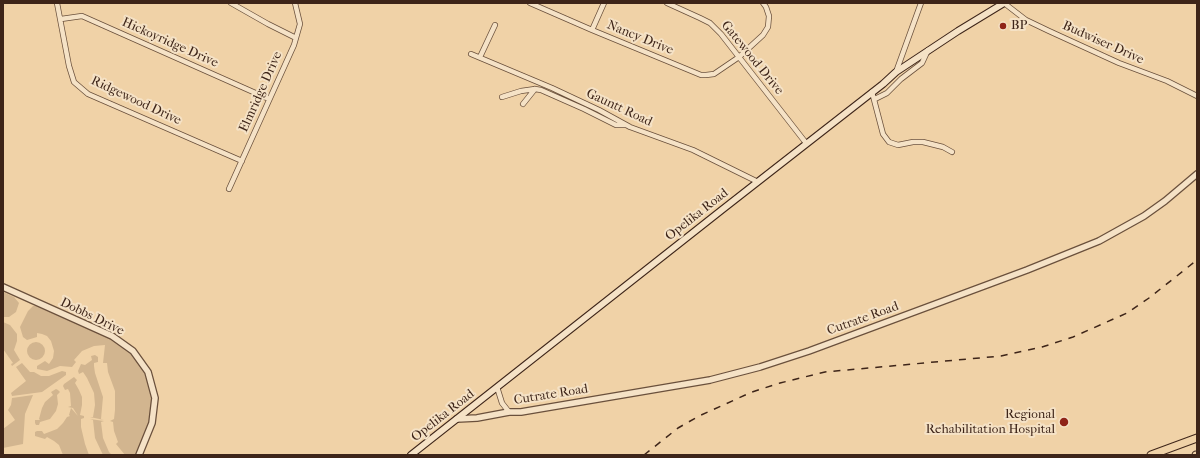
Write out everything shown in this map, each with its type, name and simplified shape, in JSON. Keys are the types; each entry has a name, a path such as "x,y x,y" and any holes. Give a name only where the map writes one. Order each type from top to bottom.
{"highway":[{"path":"1151,455 1197,438"}],"main road":[{"name":"Opelika Road","path":"411,455 896,72 928,50 1004,3"}],"street":[{"name":"Ridgewood Drive","path":"57,3 69,66 74,82 88,94 242,161"},
{"path":"231,3 296,38"},
{"name":"Elmridge Drive","path":"229,188 294,45 300,24 295,3"},
{"name":"Nancy Drive","path":"530,3 701,75 714,74 739,57 764,35 768,26 769,16 764,3"},
{"path":"592,30 604,3"},
{"name":"Gatewood Drive","path":"667,3 710,23 721,34 806,143"},
{"path":"896,72 921,3"},
{"name":"Budwiser Drive","path":"1004,3 1026,20 1119,63 1167,81 1197,96"},
{"name":"Hickoyridge Drive","path":"61,19 82,16 270,99"},
{"path":"480,57 494,25"},
{"path":"875,99 887,93 901,79 922,63 928,50"},
{"name":"Gauntt Road","path":"471,54 552,88 599,110 625,125 693,150 758,182"},
{"path":"502,97 516,92 535,89 542,90 616,125 625,125"},
{"path":"523,104 535,89"},
{"path":"872,92 883,134 889,142 898,145 923,142 943,147 952,152"},
{"name":"Cutrate Road","path":"457,419 477,418 509,412 521,412 710,380 760,367 809,351 1027,270 1099,241 1144,216 1165,201 1197,174"},
{"name":"Dobbs Drive","path":"3,287 112,336 133,351 148,372 155,398 152,423 139,455"},
{"name":"Cutrate Road","path":"497,387 502,403 509,412"}],"shaded area":[{"path":"3,292 14,297 19,303 16,312 9,317 3,317"},
{"path":"33,306 109,338 133,355 146,374 153,398 151,422 137,455 125,455 116,444 118,442 114,431 113,422 110,421 114,419 115,391 108,372 107,363 103,363 105,345 94,346 82,351 74,360 76,362 72,367 60,366 47,371 37,369 37,366 45,361 49,364 53,358 54,351 51,341 47,336 37,333 37,337 27,340 23,337 20,327 28,311"},
{"path":"3,322 10,325 17,334 17,341 14,350 20,360 12,366 11,364 13,363 3,349"},
{"path":"36,342 42,345 45,351 42,357 36,360 30,357 27,351 30,345"},
{"path":"95,355 98,357 98,362 94,363 95,373 103,397 101,419 104,420 90,417 93,417 95,405 94,393 83,372 79,374 78,371 81,364 85,365 92,360 91,356"},
{"path":"22,363 30,372 34,372 41,376 49,376 62,371 66,372 66,375 42,392 12,396 11,393 26,381 16,367"},
{"path":"74,377 77,380 75,383 82,397 80,415 84,416 84,418 81,419 81,427 89,455 63,455 59,445 54,441 47,437 45,439 35,436 35,432 37,431 42,431 44,434 57,429 67,417 70,416 71,408 78,416 73,408 68,407 71,406 70,393 68,389 65,390 63,386"},
{"path":"56,389 60,392 57,395 58,404 56,411 50,419 36,425 35,420 40,420 42,408 45,402 53,395 51,392"},
{"path":"33,395 25,414 23,444 3,448 3,429 15,420 8,410 11,405 12,398"},
{"path":"90,419 104,421 101,422 103,438 109,452 112,455 103,455 95,438 93,420"}],"railway":[{"path":"644,455 678,428 699,416 752,392 780,383 825,372 1001,356 1042,347 1073,337 1127,313 1149,298 1197,260"}],"place":[{"name":"BP","path":"1003,26"},
{"name":"Regional Rehabilitation Hospital","path":"1064,422"}]}
